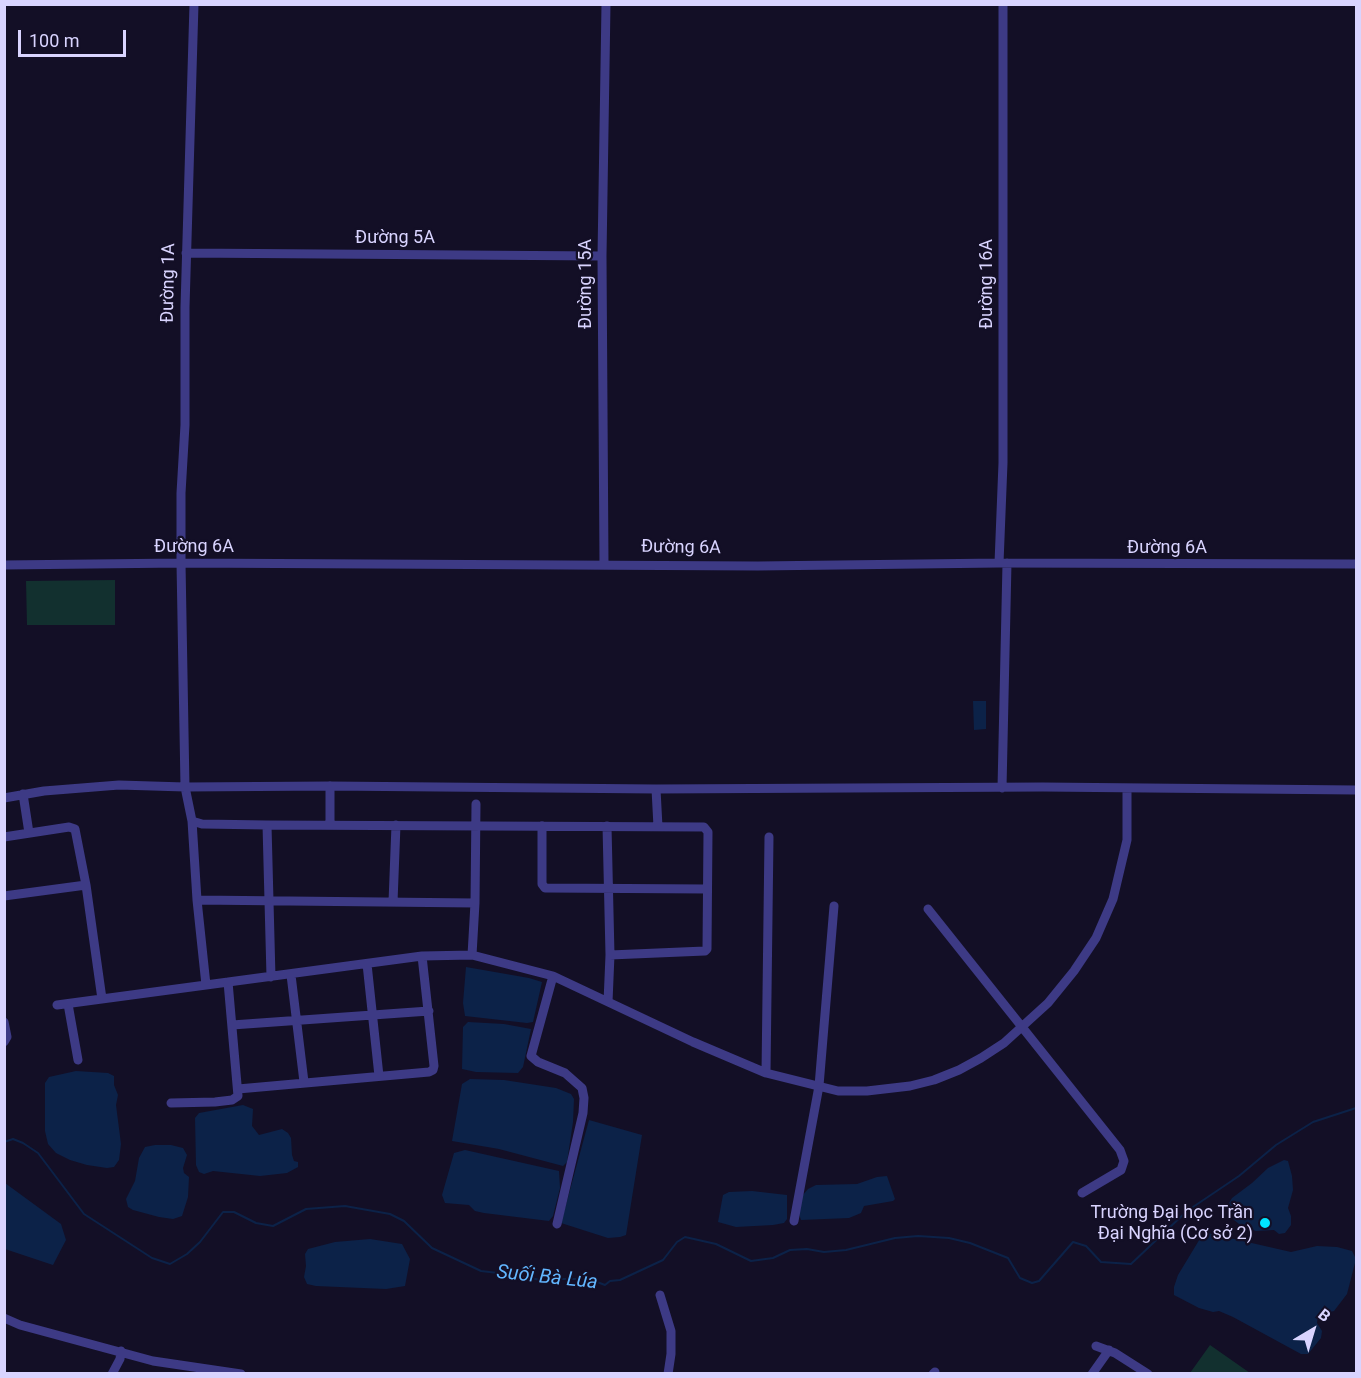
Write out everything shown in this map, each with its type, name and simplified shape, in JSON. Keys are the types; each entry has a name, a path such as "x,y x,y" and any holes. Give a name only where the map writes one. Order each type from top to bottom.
{"street":[{"name":"Đường 1A","path":"194,4 186,254 181,563 185,787 192,821 206,985"},
{"name":"Đường 15A","path":"604,564 603,256 606,4"},
{"name":"Đường 16A","path":"1002,788 1003,4"},
{"name":"Đường 5A","path":"186,254 603,256"},
{"name":"Đường 6A","path":"4,565 181,563 769,566 1003,563 1356,564"},
{"path":"4,798 23,794 119,785 656,789 1356,790"},
{"path":"330,786 330,824"},
{"path":"78,1060 63,1005 422,956 472,955 552,976 748,1067 766,1073 838,1091 867,1091 910,1086 934,1080 981,1058 1022,1027 1048,1003 1074,971 1096,938 1113,899 1127,840 1127,788"},
{"path":"656,789 658,826"},
{"path":"23,794 29,833"},
{"path":"472,955 476,804"},
{"path":"192,821 202,824 267,825 704,827 708,832 707,949 705,951 610,955"},
{"path":"267,825 271,977"},
{"path":"393,902 396,825"},
{"path":"542,826 543,886 608,889 707,889"},
{"path":"607,826 610,955 608,1002"},
{"path":"4,837 69,827 75,829 86,885 102,999"},
{"path":"766,1073 769,837"},
{"path":"4,896 86,885"},
{"path":"197,900 475,903"},
{"path":"794,1221 819,1086 834,906"},
{"path":"928,909 1120,1150 1124,1161 1121,1170 1082,1193"},
{"path":"238,1089 433,1070 422,956"},
{"path":"367,964 379,1076"},
{"path":"291,975 304,1082"},
{"path":"552,976 531,1056 538,1062 565,1073 582,1088 584,1098 583,1113 557,1224"},
{"path":"171,1103 232,1100 238,1096 228,982"},
{"path":"232,1024 429,1011"},
{"path":"4,1023 7,1037 4,1042"},
{"path":"660,1295 671,1331 668,1374"},
{"path":"4,1318 20,1325 153,1361 240,1374"},
{"path":"1096,1346 1108,1350 1148,1374"},
{"path":"1092,1374 1108,1350"},
{"path":"112,1374 120,1359 121,1351"}],"green space":[{"path":"115,580 115,625 27,625 26,581"},
{"path":"1210,1345 1250,1373 1190,1373"}],"water":[{"path":"973,701 986,701 986,729 974,730"},
{"path":"466,967 542,982 533,1022 465,1016 463,1003"},
{"path":"468,1022 504,1024 531,1029 523,1067 518,1073 476,1072 462,1069 463,1027"},
{"path":"76,1071 108,1073 114,1076 114,1085 118,1095 116,1105 121,1144 119,1160 114,1167 87,1165 70,1160 56,1153 48,1144 45,1131 45,1083 49,1077"},
{"path":"470,1079 504,1080 556,1088 571,1094 574,1099 573,1122 567,1162 563,1166 499,1149 452,1141 462,1084"},
{"path":"243,1105 253,1109 252,1126 259,1135 282,1129 288,1133 291,1138 292,1155 294,1161 298,1162 298,1167 287,1173 260,1176 213,1171 204,1174 199,1172 196,1165 195,1118 199,1113"},
{"path":"589,1120 642,1135 626,1235 620,1237 608,1238 561,1223"},
{"path":"155,1145 183,1148 187,1155 183,1168 184,1173 189,1177 188,1197 182,1216 173,1219 133,1210 128,1207 126,1199 135,1181 139,1158 145,1147"},
{"path":"465,1150 559,1171 560,1188 553,1216 549,1221 484,1213 475,1211 469,1205 445,1203 442,1195 454,1153"},
{"path":"1284,1160 1288,1161 1292,1176 1293,1190 1288,1208 1291,1225 1285,1233 1279,1234 1274,1230 1256,1231 1243,1227 1234,1220 1230,1213 1229,1203 1232,1198 1268,1168"},
{"path":"887,1176 895,1199 893,1201 864,1206 861,1213 849,1218 801,1220 799,1214 802,1196 808,1189 816,1185 857,1184"},
{"path":"5,1183 61,1224 66,1240 53,1265 5,1249"},
{"path":"752,1191 787,1195 787,1219 784,1223 736,1227 718,1222 723,1195 729,1192"},
{"path":"1208,1233 1291,1252 1317,1246 1337,1247 1352,1251 1356,1259 1347,1294 1334,1311 1318,1315 1317,1323 1322,1331 1321,1338 1308,1354 1301,1354 1233,1317 1219,1311 1213,1312 1199,1308 1174,1295 1178,1275 1201,1237"},
{"path":"370,1239 402,1244 410,1259 405,1286 386,1289 307,1284 304,1277 305,1254 308,1249 335,1242"}],"waterway":[{"name":"Suối Bà Lúa","path":"4,1142 13,1139 38,1153 84,1214 152,1258 170,1264 187,1254 200,1242 223,1212 234,1212 256,1223 273,1226 306,1209 345,1206 390,1214 404,1221 432,1248 481,1271 556,1283 562,1279 589,1279 605,1285 610,1281 620,1280 663,1260 677,1242 685,1237 716,1244 751,1261 773,1258 790,1250 807,1249 824,1252 846,1250 895,1238 918,1236 949,1238 970,1243 1008,1258 1020,1278 1032,1283 1039,1281 1073,1242 1086,1246 1101,1262 1131,1264 1187,1211 1239,1176 1276,1145 1313,1122 1356,1108"}],"place":[{"name":"Trường Đại học Trần Đại Nghĩa (Cơ sở 2)","path":"1265,1223"}]}
